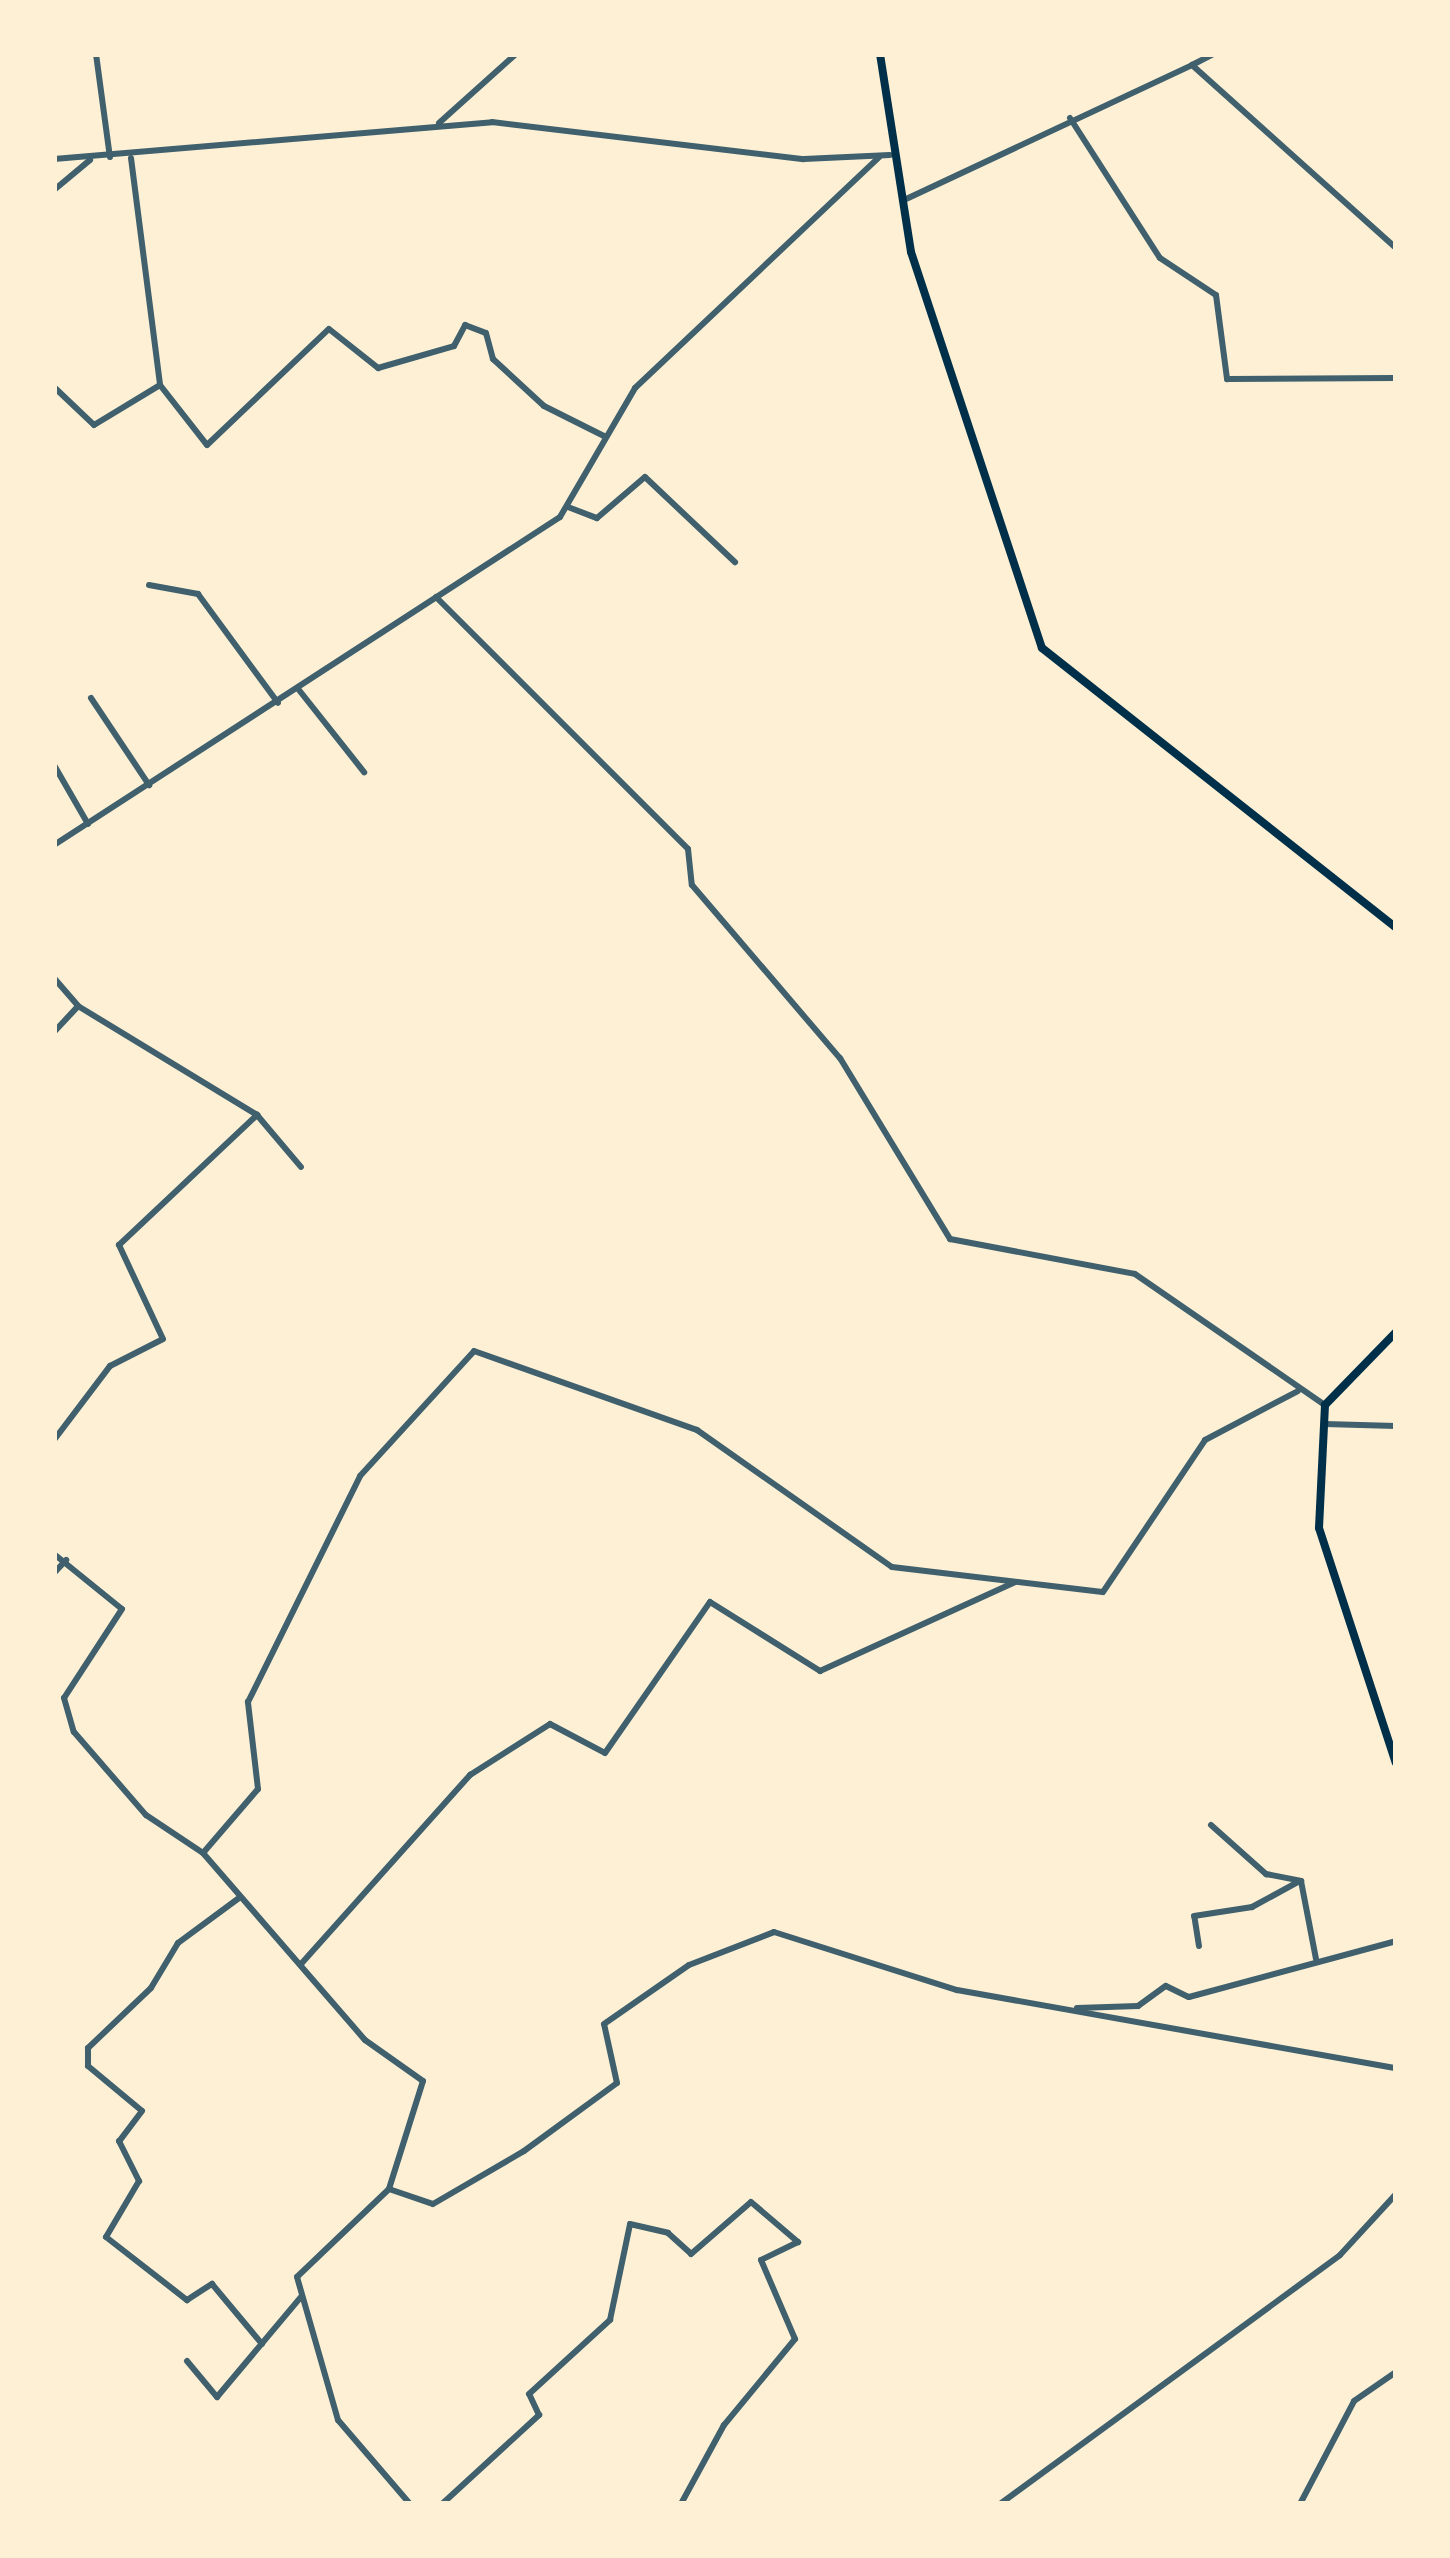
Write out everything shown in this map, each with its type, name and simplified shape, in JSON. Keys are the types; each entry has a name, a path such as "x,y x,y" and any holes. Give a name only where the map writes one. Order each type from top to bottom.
{"main road":[{"path":"880,54 890,155 901,202 1042,648 1396,928"},
{"path":"1396,1332 1324,1405 1321,1424 1322,1560 1368,1659 1396,1763"}],"street":[{"path":"96,54 110,157"},
{"path":"436,126 516,54"},
{"path":"901,202 1070,118 1214,54"},
{"path":"1192,64 1396,248"},
{"path":"1070,118 1160,258 1216,295 1227,379 1396,378"},
{"path":"54,159 131,157 436,126 890,155"},
{"path":"131,157 160,385 207,445 328,328 378,368 454,346 465,326 486,333 494,359 544,406 604,436"},
{"path":"54,845 299,690 568,507 635,388 879,157"},
{"path":"54,190 93,158"},
{"path":"54,387 94,425 160,385"},
{"path":"568,507 597,518 644,477 735,562"},
{"path":"149,585 198,594 278,703"},
{"path":"436,597 688,849 692,885 840,1058 950,1238 1135,1274 1324,1405"},
{"path":"299,690 364,772"},
{"path":"91,698 149,785"},
{"path":"54,765 88,824"},
{"path":"54,979 78,1006 257,1115 301,1167"},
{"path":"54,1032 78,1006"},
{"path":"54,1440 110,1366 164,1339 119,1245 257,1115"},
{"path":"203,1852 258,1790 248,1702 360,1476 474,1352 697,1430 892,1567 1102,1592 1205,1440 1298,1391"},
{"path":"1321,1424 1396,1426"},
{"path":"54,1555 122,1609 63,1709 146,1815 203,1852 365,2040 423,2081 388,2189 308,2261 301,2297 338,2420 410,2504"},
{"path":"54,1573 66,1560"},
{"path":"301,1964 470,1775 550,1724 605,1753 710,1602 820,1671 1016,1581"},
{"path":"1211,1825 1266,1874 1301,1881"},
{"path":"1199,1946 1194,1916 1252,1907 1301,1881"},
{"path":"1301,1881 1316,1959"},
{"path":"239,1898 178,1943 151,1988 88,2048 88,2066 142,2111 119,2141 139,2181 106,2236 187,2300 212,2284 262,2344"},
{"path":"388,2189 433,2204 524,2151 616,2084 604,2024 689,1965 774,1932 957,1990 1396,2068"},
{"path":"1075,2010 1138,2006 1166,1986 1189,1997 1396,1941"},
{"path":"1000,2504 1340,2255 1396,2194"},
{"path":"442,2504 539,2415 529,2394 610,2320 630,2224 668,2233 691,2254 751,2202 798,2242 761,2260 795,2339 724,2425 681,2504"},
{"path":"187,2361 217,2397 301,2297"},
{"path":"1300,2504 1354,2401 1396,2372"}]}
